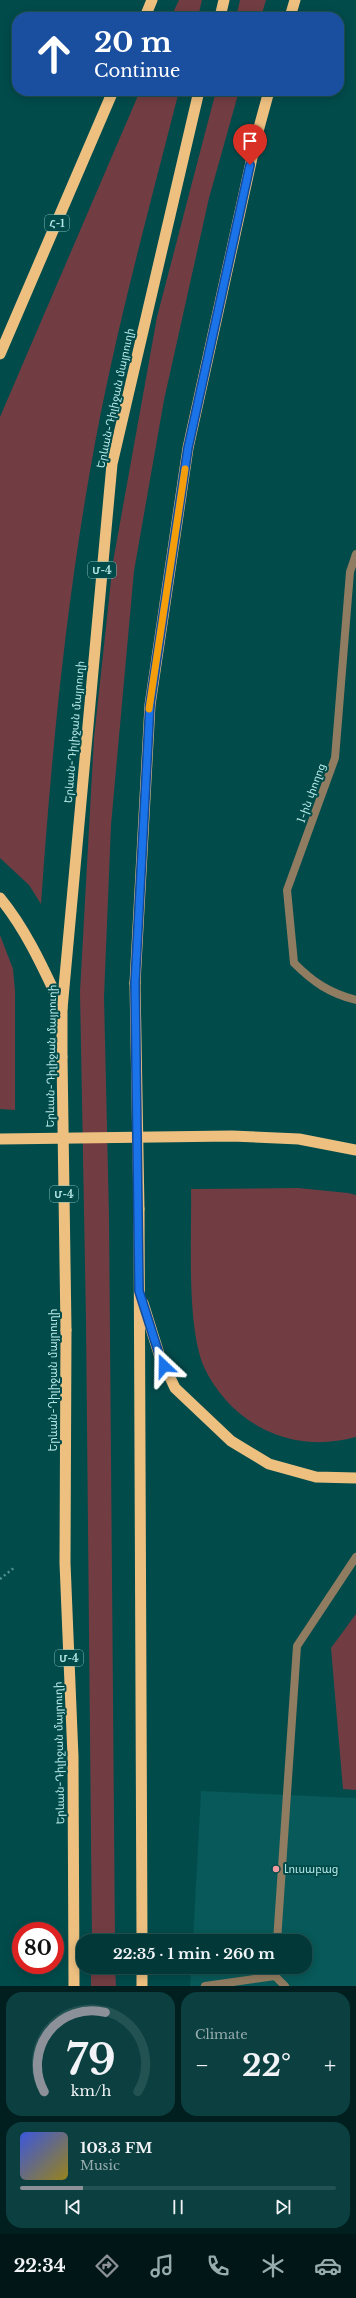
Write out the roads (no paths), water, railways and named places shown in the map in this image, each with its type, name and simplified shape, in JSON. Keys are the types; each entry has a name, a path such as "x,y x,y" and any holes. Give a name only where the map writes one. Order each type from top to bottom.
{"highway":[{"path":"147,12 152,0"},
{"path":"221,12 224,0"},
{"path":"291,12 294,0"},
{"name":"Հ-1","path":"0,354 111,96"},
{"name":"Երևան-Դիլիջան մայրուղի","path":"74,1986 73,1757 65,1563 66,1330 62,1009 112,464 198,96"},
{"path":"142,1934 139,1209 135,983 150,704 187,456 257,136 268,96"},
{"path":"0,898 12,912 33,946 62,1009"},
{"path":"0,1139 232,1136 299,1139 356,1150"},
{"path":"139,1291 159,1354 176,1388 231,1441 270,1464 316,1477 356,1478"},
{"path":"142,1974 142,1986"}],"street":[{"name":"1-ին փողոց","path":"356,554 350,572 335,758 287,890 294,963 314,983 342,996 356,1000"},
{"path":"277,1934 297,1646 356,1557"},
{"path":"205,1986 261,1974"},
{"path":"277,1974 285,1986"}],"place":[{"name":"Լուսաբաց","path":"276,1869"}]}
